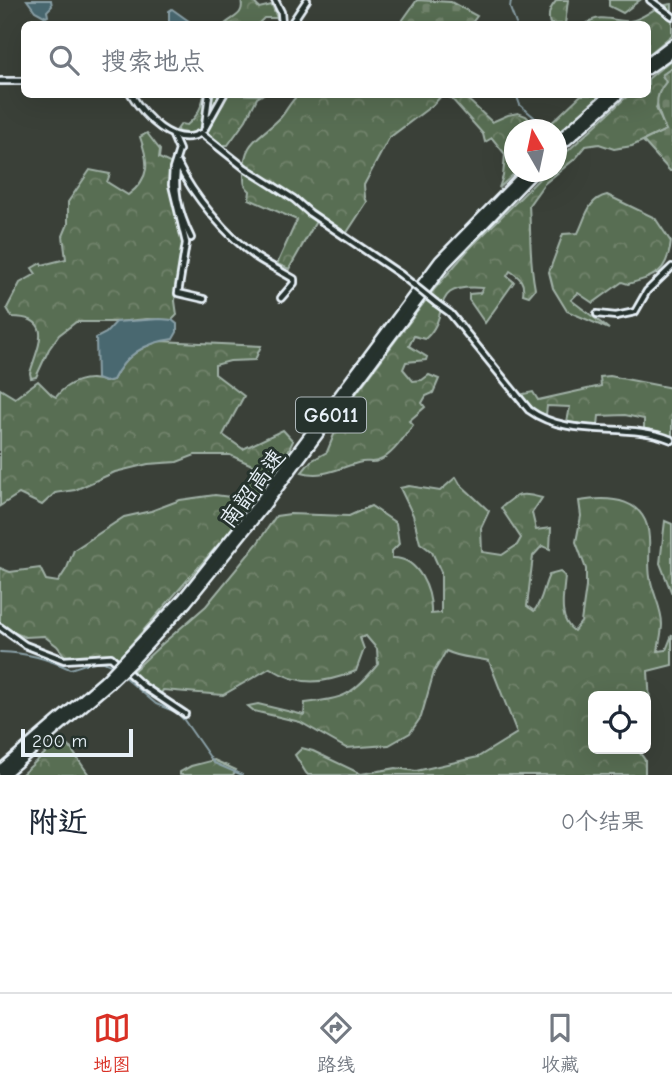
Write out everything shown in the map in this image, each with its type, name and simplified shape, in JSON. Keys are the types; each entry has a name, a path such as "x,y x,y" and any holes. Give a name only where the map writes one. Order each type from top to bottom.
{"highway":[{"path":"651,60 672,44"},
{"path":"651,67 672,52"},
{"path":"567,132 606,98"},
{"path":"567,140 614,98"},
{"name":"南韶高速","path":"130,659 258,504 440,260 516,182"},
{"name":"南韶高速","path":"3,775 107,682 187,602 254,518 445,264 524,182"},
{"name":"南韶高速","path":"0,770 107,682"}],"street":[{"path":"275,0 282,21"},
{"path":"294,21 307,0"},
{"path":"650,0 672,16"},
{"path":"0,81 21,81"},
{"path":"134,98 148,117 173,135 186,138 203,131 222,98"},
{"path":"203,131 208,98"},
{"path":"203,131 245,167 400,274 450,313 523,403 536,415 580,427 637,430 672,440"},
{"path":"173,135 179,150 175,181 181,216 191,238"},
{"path":"179,150 172,184 186,243 178,293 204,299"},
{"path":"178,164 212,214 235,239 258,258 294,279 294,283 281,299"},
{"path":"597,314 616,316 635,313 647,291 672,267"},
{"path":"0,627 25,645 65,660 111,657 144,686 185,714"}],"green space":[{"path":"241,0 252,0 259,8 272,5 277,18 229,21 240,12"},
{"path":"417,0 451,2 477,16 473,21 402,21"},
{"path":"557,0 568,0 565,21 550,21"},
{"path":"609,0 640,0 623,13 609,6"},
{"path":"672,4 672,35 651,52 651,21 630,21"},
{"path":"603,18 625,21 592,21"},
{"path":"672,59 672,68 662,75 666,82 656,108 666,130 632,146 614,149 599,144 586,146 567,165 567,152 624,99 651,98 651,76"},
{"path":"672,68 670,171 643,141 666,130 657,100 666,82 662,75"},
{"path":"203,98 257,98 246,120 228,145 221,145 200,129 189,134 176,131 181,124 187,125 200,108"},
{"path":"439,98 389,138 364,185 367,202 346,234 319,216 289,269 277,264 297,220 249,199 250,191 244,183 244,164 249,147 281,117 293,100"},
{"path":"450,98 466,98 492,122 518,113 529,119 504,119 504,153 492,138 485,142 483,134"},
{"path":"578,98 599,98 567,125 567,119 556,119"},
{"path":"147,133 160,150 159,158 174,165 185,235 180,278 177,278 177,315 172,320 76,322 59,335 36,377 31,378 39,343 39,328 25,318 12,317 7,308 20,283 36,274 32,268 41,263 42,265 66,259 63,236 68,224 68,202 90,170 110,174 107,182 128,195 141,182 146,162 140,137"},
{"path":"536,182 546,182 529,205 535,289 529,296 523,294 521,281 510,271 507,276 514,282 485,323 469,300 469,294 480,293 483,288 454,290 447,295 433,329 425,339 414,336 409,346 427,357 426,360 406,362 403,369 413,381 422,380 429,375 439,379 433,393 426,396 422,403 425,407 409,421 413,425 397,446 376,462 362,462 325,473 302,472 311,461 327,452 344,410 432,292 469,249"},
{"path":"607,195 655,218 671,242 667,261 653,275 628,284 622,282 593,303 578,293 571,300 609,329 567,311 553,288 549,272 563,234 578,233 592,205"},
{"path":"160,341 261,346 255,360 230,361 215,365 215,374 244,396 223,435 243,449 283,430 293,441 286,456 238,522 115,663 114,659 68,660 57,646 44,636 25,637 0,627 0,568 10,572 40,568 46,580 58,582 74,550 124,517 151,511 180,500 215,495 238,498 252,476 252,465 230,455 195,455 177,462 148,464 115,472 75,490 55,493 42,505 19,494 0,506 0,389 15,398 38,381 56,397 72,383 85,379 106,382 113,380 121,366 132,355"},
{"path":"610,376 672,388 672,437 644,429 644,419 625,415 599,416 598,426 567,422 570,407 547,406 546,415 537,412 522,397 523,394 533,392 538,400 601,386 600,377"},
{"path":"456,477 489,511 481,528 482,552 502,555 517,545 521,538 501,508 520,495 542,498 532,513 536,530 551,528 550,549 542,546 533,556 527,606 534,611 549,575 560,572 565,576 563,613 574,631 581,622 586,587 586,569 576,542 581,516 579,501 615,500 634,507 642,515 649,538 650,577 662,618 658,651 666,650 672,635 672,665 648,671 649,691 588,691 588,754 641,754 645,760 645,775 308,775 306,773 295,755 302,748 361,774 396,768 416,771 478,757 517,733 489,661 446,651 434,672 421,717 410,733 389,745 346,748 300,722 254,711 248,706 258,704 304,715 305,703 347,694 378,664 377,649 366,636 360,638 364,649 356,671 322,681 302,681 270,668 223,695 163,690 159,697 130,674 206,606 257,544 276,516 349,516 371,506 396,523 399,544 392,551 392,558 410,563 416,569 429,595 431,614 441,613 441,572 432,552 420,543 413,515 400,488 409,486 440,491"},
{"path":"665,521 672,524 672,594 660,563"},
{"path":"53,746 69,746 89,775 21,775"},
{"path":"214,760 236,770 233,775 180,775 180,772 191,766"}],"water":[{"path":"27,0 51,0 48,16 35,11"},
{"path":"172,9 189,21 169,21 169,11"},
{"path":"172,320 177,324 173,339 154,343 137,351 124,363 113,380 105,382 97,379 96,338 106,333 116,322"}],"waterway":[{"path":"511,0 510,8 515,21"},
{"path":"517,98 520,105 536,119"},
{"path":"0,652 36,657 70,669 98,662 113,667"},
{"path":"122,675 156,704 176,712 214,763 242,775"}]}
